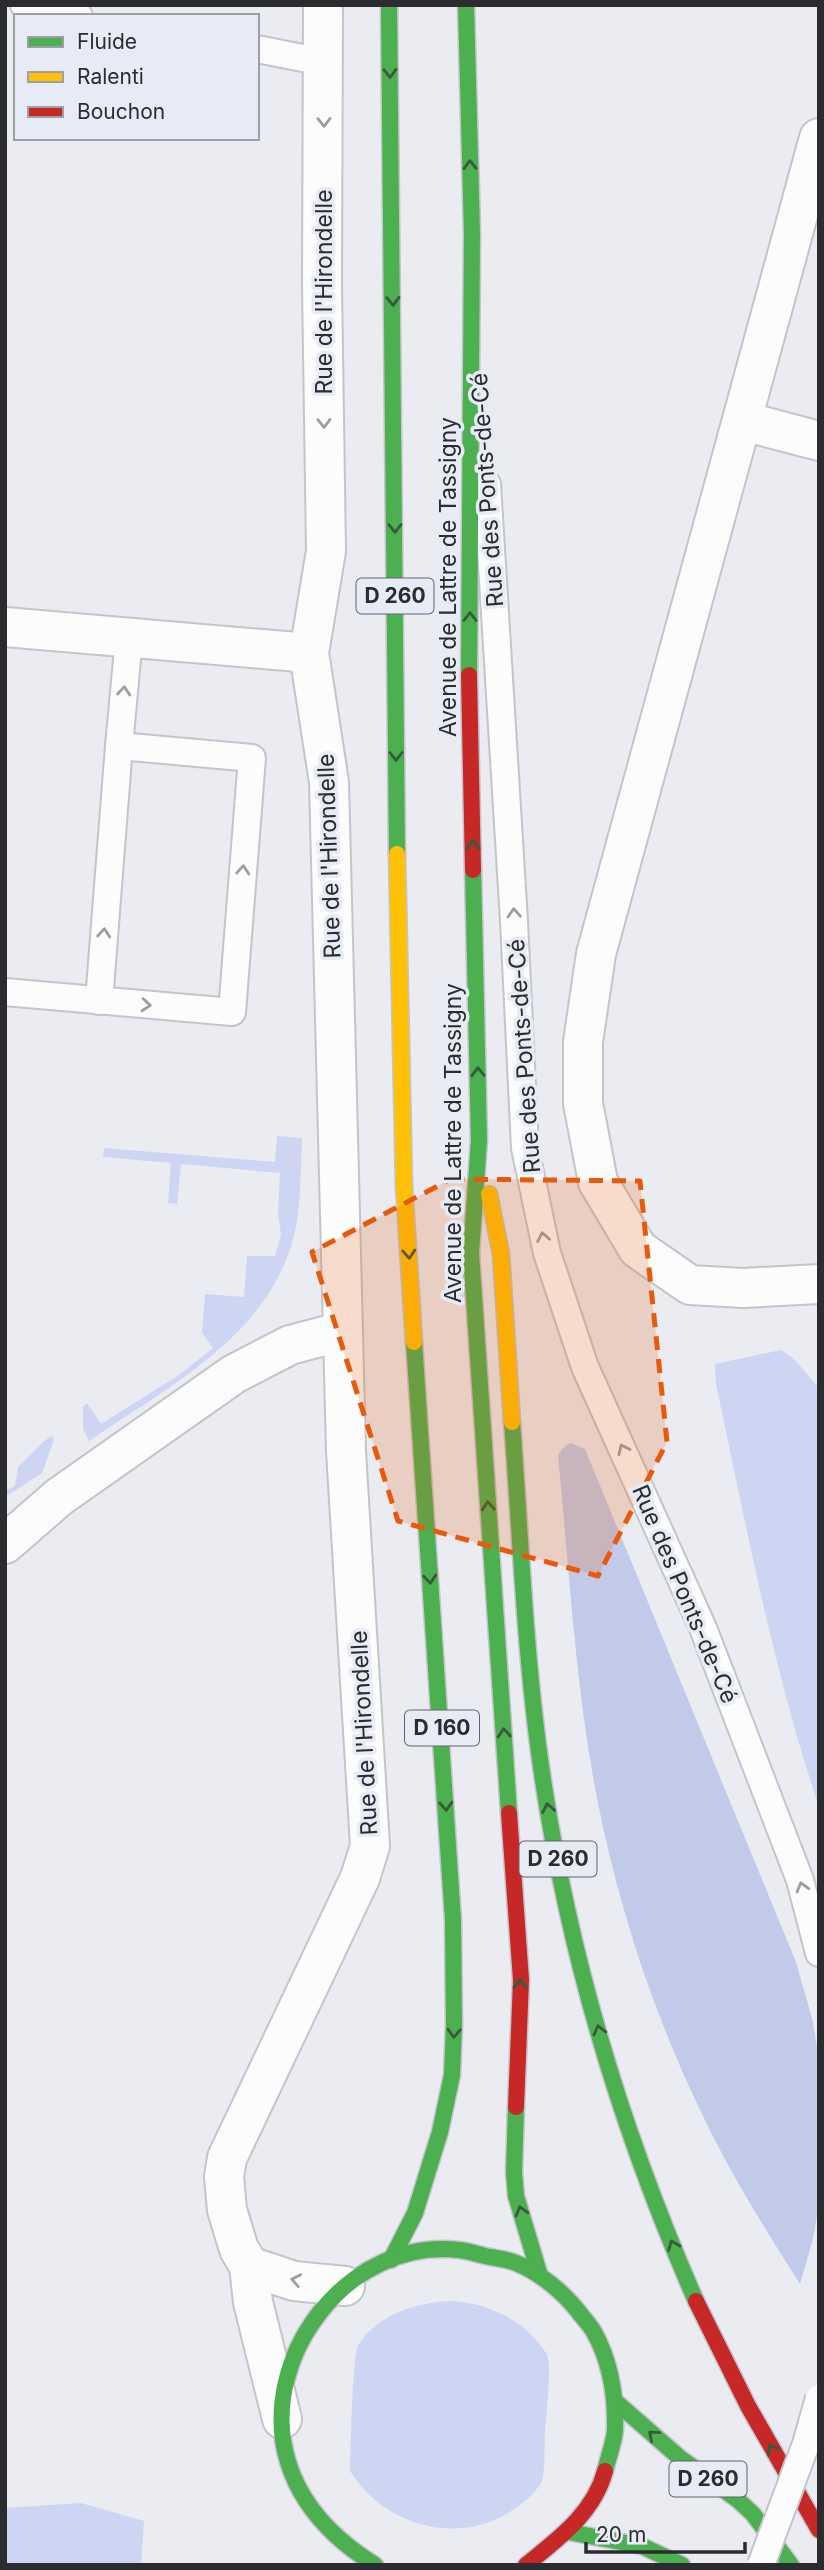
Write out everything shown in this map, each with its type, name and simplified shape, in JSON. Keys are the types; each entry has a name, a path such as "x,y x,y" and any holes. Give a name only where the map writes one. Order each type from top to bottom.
{"main road":[{"name":"D 260","path":"389,5 396,784 404,1186"},
{"name":"Avenue de Lattre de Tassigny","path":"466,5 472,233 470,688 479,1140 471,1253 521,1980 514,2172 516,2196 540,2276"},
{"name":"D 260","path":"479,1140 501,1254 531,1683 544,1783 582,1964 626,2120 647,2182 678,2257 741,2395 819,2530"},
{"name":"D 160","path":"391,2260 415,2213 440,2132 452,2075 454,2025 453,1920 442,1732 424,1508 404,1186"},
{"path":"375,2565 336,2539 305,2500 291,2469 282,2420 285,2387 294,2355 309,2325 345,2286 359,2276 391,2260 428,2251 467,2250 505,2259 540,2276 570,2301 592,2331 608,2365 616,2402 617,2423 610,2463 594,2500 569,2532 549,2550 526,2565"},
{"name":"D 260","path":"616,2402 680,2458 745,2507 775,2541 791,2565"},
{"path":"569,2532 618,2540 652,2550 682,2565"}],"street":[{"name":"Rue de l'Hirondelle","path":"282,2420 253,2302 249,2266 239,2249 228,2210 224,2177 227,2158 360,1878 370,1846 346,1451 329,782 309,653 326,551 322,284 323,5"},
{"path":"818,1285 743,1288 690,1285 639,1249 598,1182 583,1103 583,1042 596,954 819,138"},
{"path":"743,421 819,441"},
{"path":"5,627 309,653"},
{"path":"5,1544 22,1532 59,1497 234,1374 290,1345 343,1331"},
{"path":"249,2266 294,2281 345,2286"}],"lane":[{"path":"24,5 69,14"},
{"path":"259,49 323,62"},
{"name":"Rue des Ponts-de-Cé","path":"472,233 514,921 525,1148 547,1253 585,1367 703,1628 800,1880 819,1953"},
{"path":"99,1001 130,638"},
{"path":"5,992 232,1012 252,758 119,746"},
{"path":"761,2565 806,2444 819,2399"}],"highlighted area":[{"path":"451,1179 640,1181 667,1442 598,1576 398,1521 312,1252"}],"shaded area":[{"path":"277,1136 302,1138 301,1176 298,1213 289,1253 272,1289 248,1320 220,1348 156,1397 89,1441 83,1429 83,1407 87,1403 101,1424 179,1375 213,1348 202,1333 205,1294 244,1297 247,1256 275,1256 281,1235 278,1212 280,1173 181,1164 177,1204 168,1203 171,1163 103,1157 104,1148 275,1162"},
{"path":"781,1350 794,1359 819,1388 819,1807 774,1650 716,1384 715,1364"},
{"path":"52,1436 54,1440 42,1473 5,1497 5,1491 15,1486 18,1467"},
{"path":"570,1443 585,1449 796,1962 813,2022 819,2059 819,2204 813,2239 800,2284 736,2179 684,2076 652,1997 626,1916 596,1793 583,1709 558,1455"},
{"path":"453,2301 478,2305 512,2320 532,2335 547,2355 549,2365 544,2468 540,2485 508,2513 487,2523 465,2528 421,2524 400,2516 381,2505 350,2471 354,2368 358,2346 375,2326 387,2318 413,2307"},
{"path":"81,2503 144,2521 141,2565 5,2565 5,2508"}],"traffic: fast":[{"path":"389,5 397,854"},
{"path":"466,5 472,233 469,675"},
{"path":"473,870 479,1140 471,1253 509,1813"},
{"path":"391,2260 415,2213 440,2132 452,2075 454,2025 453,1920 414,1342"},
{"path":"512,1422 537,1736 554,1847 568,1914 602,2045 623,2110 645,2175 696,2301"},
{"path":"516,2107 516,2196 540,2276"},
{"path":"375,2565 346,2545 311,2508 294,2479 288,2462 282,2423 286,2384 299,2346 320,2312 348,2284 381,2263 418,2251 462,2250 516,2263 542,2277 558,2290 592,2329 608,2367 613,2392 615,2430 605,2471"},
{"path":"616,2402 680,2458 738,2500 753,2514 791,2565"},
{"path":"569,2532 642,2546 682,2565"}],"traffic: slow":[{"path":"397,854 404,1186 414,1342"},
{"path":"489,1194 501,1254 512,1422"}],"traffic: jam":[{"path":"469,675 473,870"},
{"path":"509,1813 521,1980 516,2107"},
{"path":"696,2301 748,2406 819,2530"},
{"path":"526,2565 562,2535 584,2512 593,2500 605,2471"}]}
